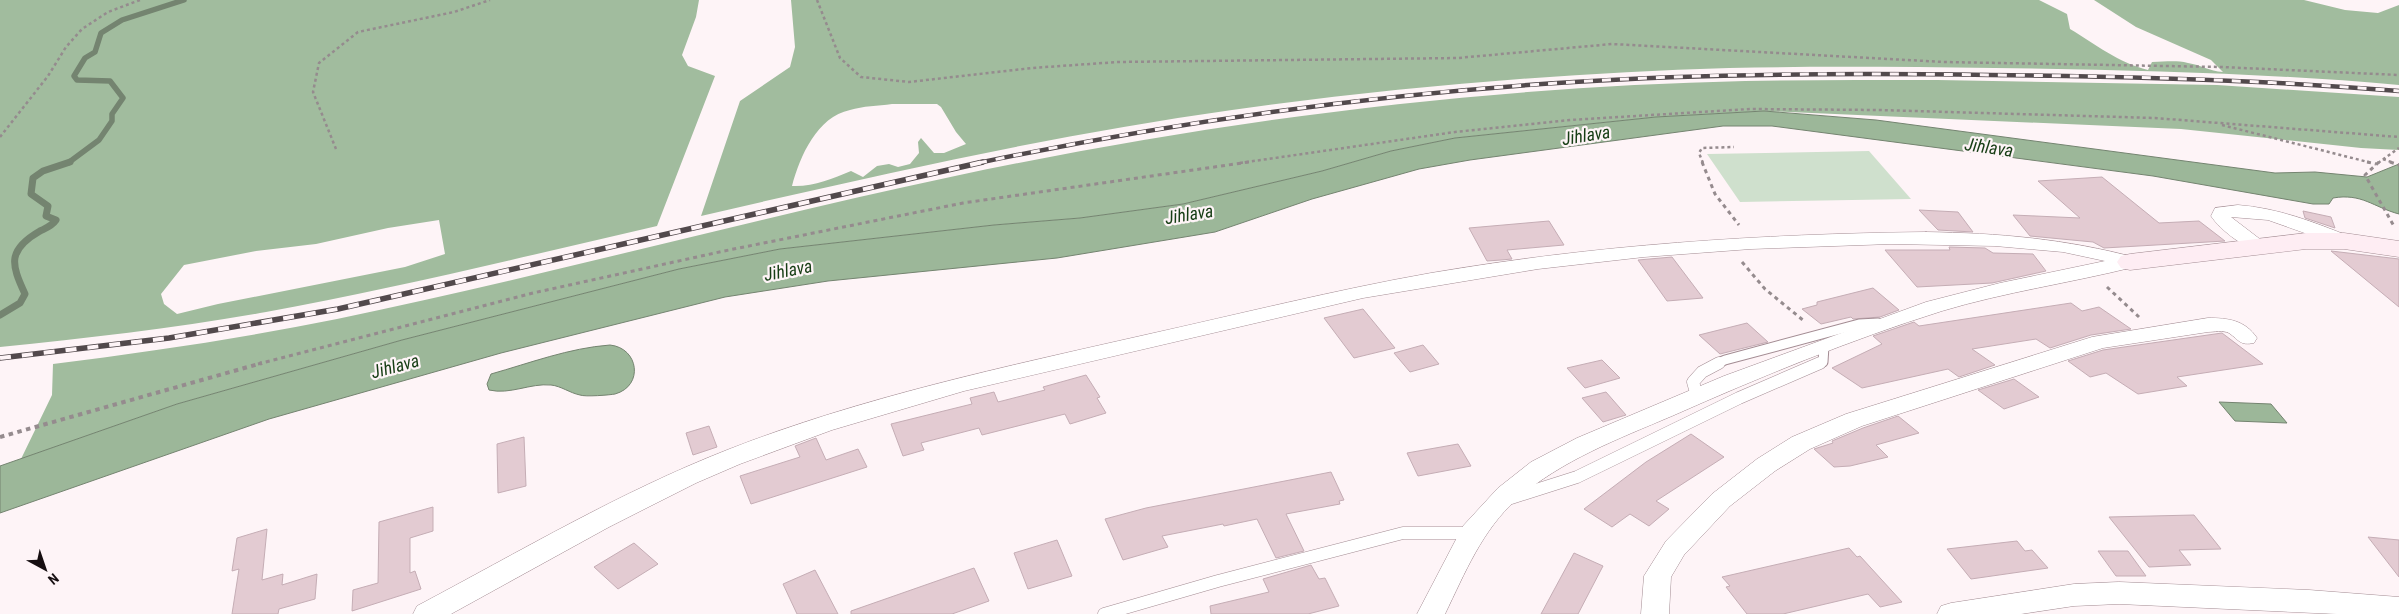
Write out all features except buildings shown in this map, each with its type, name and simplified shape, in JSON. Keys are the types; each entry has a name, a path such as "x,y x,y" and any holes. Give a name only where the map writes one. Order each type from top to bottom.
{"street":[{"path":"2259,246 2224,220 2221,216 2222,212 2257,211 2302,224 2344,241"},
{"path":"1431,614 1472,533 1500,502 1540,468 1586,444 1822,340 1891,323 1943,304 1992,291 2130,262 2306,241 2344,241 2396,237"},
{"path":"427,614 644,499 725,460 866,410 961,384 1350,295 1434,279 1646,250 1726,243 1940,238 2036,242 2085,249 2130,262"},
{"path":"1655,614 1658,576 1675,548 1721,500 1766,466 1801,443 1854,420 2100,342 2138,335 2227,325 2246,338"},
{"path":"1951,614 2074,595 2120,593 2309,600 2399,608"}],"lane":[{"path":"1500,502 1577,477 1739,398 1804,372 1823,362 1822,340"},
{"path":"1104,614 1218,581 1394,535 1433,532 1472,533"}],"path":[{"path":"0,137 48,76 66,47 82,29 108,12 140,0"},
{"path":"336,149 313,92 319,63 358,32 454,12 490,0"},
{"path":"817,0 840,58 861,77 909,82 1032,68 1118,62 1458,58 1612,44 1944,62 2221,67 2399,75"},
{"path":"0,437 248,367 562,287 724,251 963,203 1455,132 1570,120 1750,109 2048,114 2212,122 2399,137"},
{"path":"2212,122 2376,164"},
{"path":"1734,147 1702,148 1699,153 1715,194 1751,242"},
{"path":"2396,237 2365,175 2383,158 2399,148"},
{"path":"2383,158 2398,165"},
{"path":"1726,243 1765,289 1822,340"},
{"path":"2088,270 2139,316 2138,335"}],"shaded area":[{"path":"0,0 699,0 696,17 682,55 688,66 715,76 657,226 315,303 200,323 0,347","holes":["439,220 445,254 405,267 218,304 177,314 164,304 161,294 184,265 256,251 316,244 388,228"]},
{"path":"791,0 2039,0 2067,14 2070,29 2137,67 2148,70 2152,62 2179,62 2223,72 2211,60 2136,27 2094,0 2304,0 2345,10 2378,13 2399,5 2399,85 2197,73 1929,67 1729,68 1542,77 1356,94 1232,110 1098,131 965,157 701,216 740,101 790,67 795,47","holes":["892,104 937,104 966,144 944,153 934,153 921,138 918,142 919,153 910,164 898,167 889,164 877,166 863,177 851,171 815,184 792,186 800,162 812,139 819,129 838,114 860,108"]},
{"path":"1937,80 2217,85 2399,97 2399,150 2361,148 2181,129 1764,111 1656,117 1455,138 1391,151 1322,171 1183,204 1080,218 994,225 780,249 679,269 402,340 177,404 21,459 52,395 53,364 195,344 337,319 492,285 878,193 1052,156 1249,123 1446,99 1645,85 1745,81"},
{"path":"1869,151 1911,199 1740,202 1707,154"}],"water":[{"name":"Jihlava","path":"1764,111 1876,120 2275,173 2315,172 2367,177 2399,164 2399,214 2352,197 2333,198 2329,204 2313,204 2153,176 1772,126 1723,126 1470,160 1419,169 1312,199 1215,232 1057,258 828,281 725,297 501,353 269,419 0,513 0,466 177,404 402,340 679,269 780,249 994,225 1080,218 1183,204 1322,171 1391,151 1455,138 1656,117"},
{"path":"610,345 620,348 627,353 632,360 634,368 634,376 631,383 624,390 615,394 583,396 551,385 505,391 489,390 487,384 491,374 580,349"},
{"path":"2219,402 2271,404 2287,423 2235,421"}],"waterway":[{"path":"69,162 99,140 112,121 112,114 123,98 110,81 77,80 74,76 85,58 95,52 101,33 122,20 184,0"},
{"path":"0,315 20,303 25,294 15,266 17,251 29,238 56,220 46,216 48,206 31,194 33,178 43,171 69,162"}],"railway":[{"path":"978,163 1126,135 1349,102 1499,87 1626,79 1782,74 2041,76 2246,81 2399,91"},
{"path":"0,358 169,338 338,309 983,162"}]}
